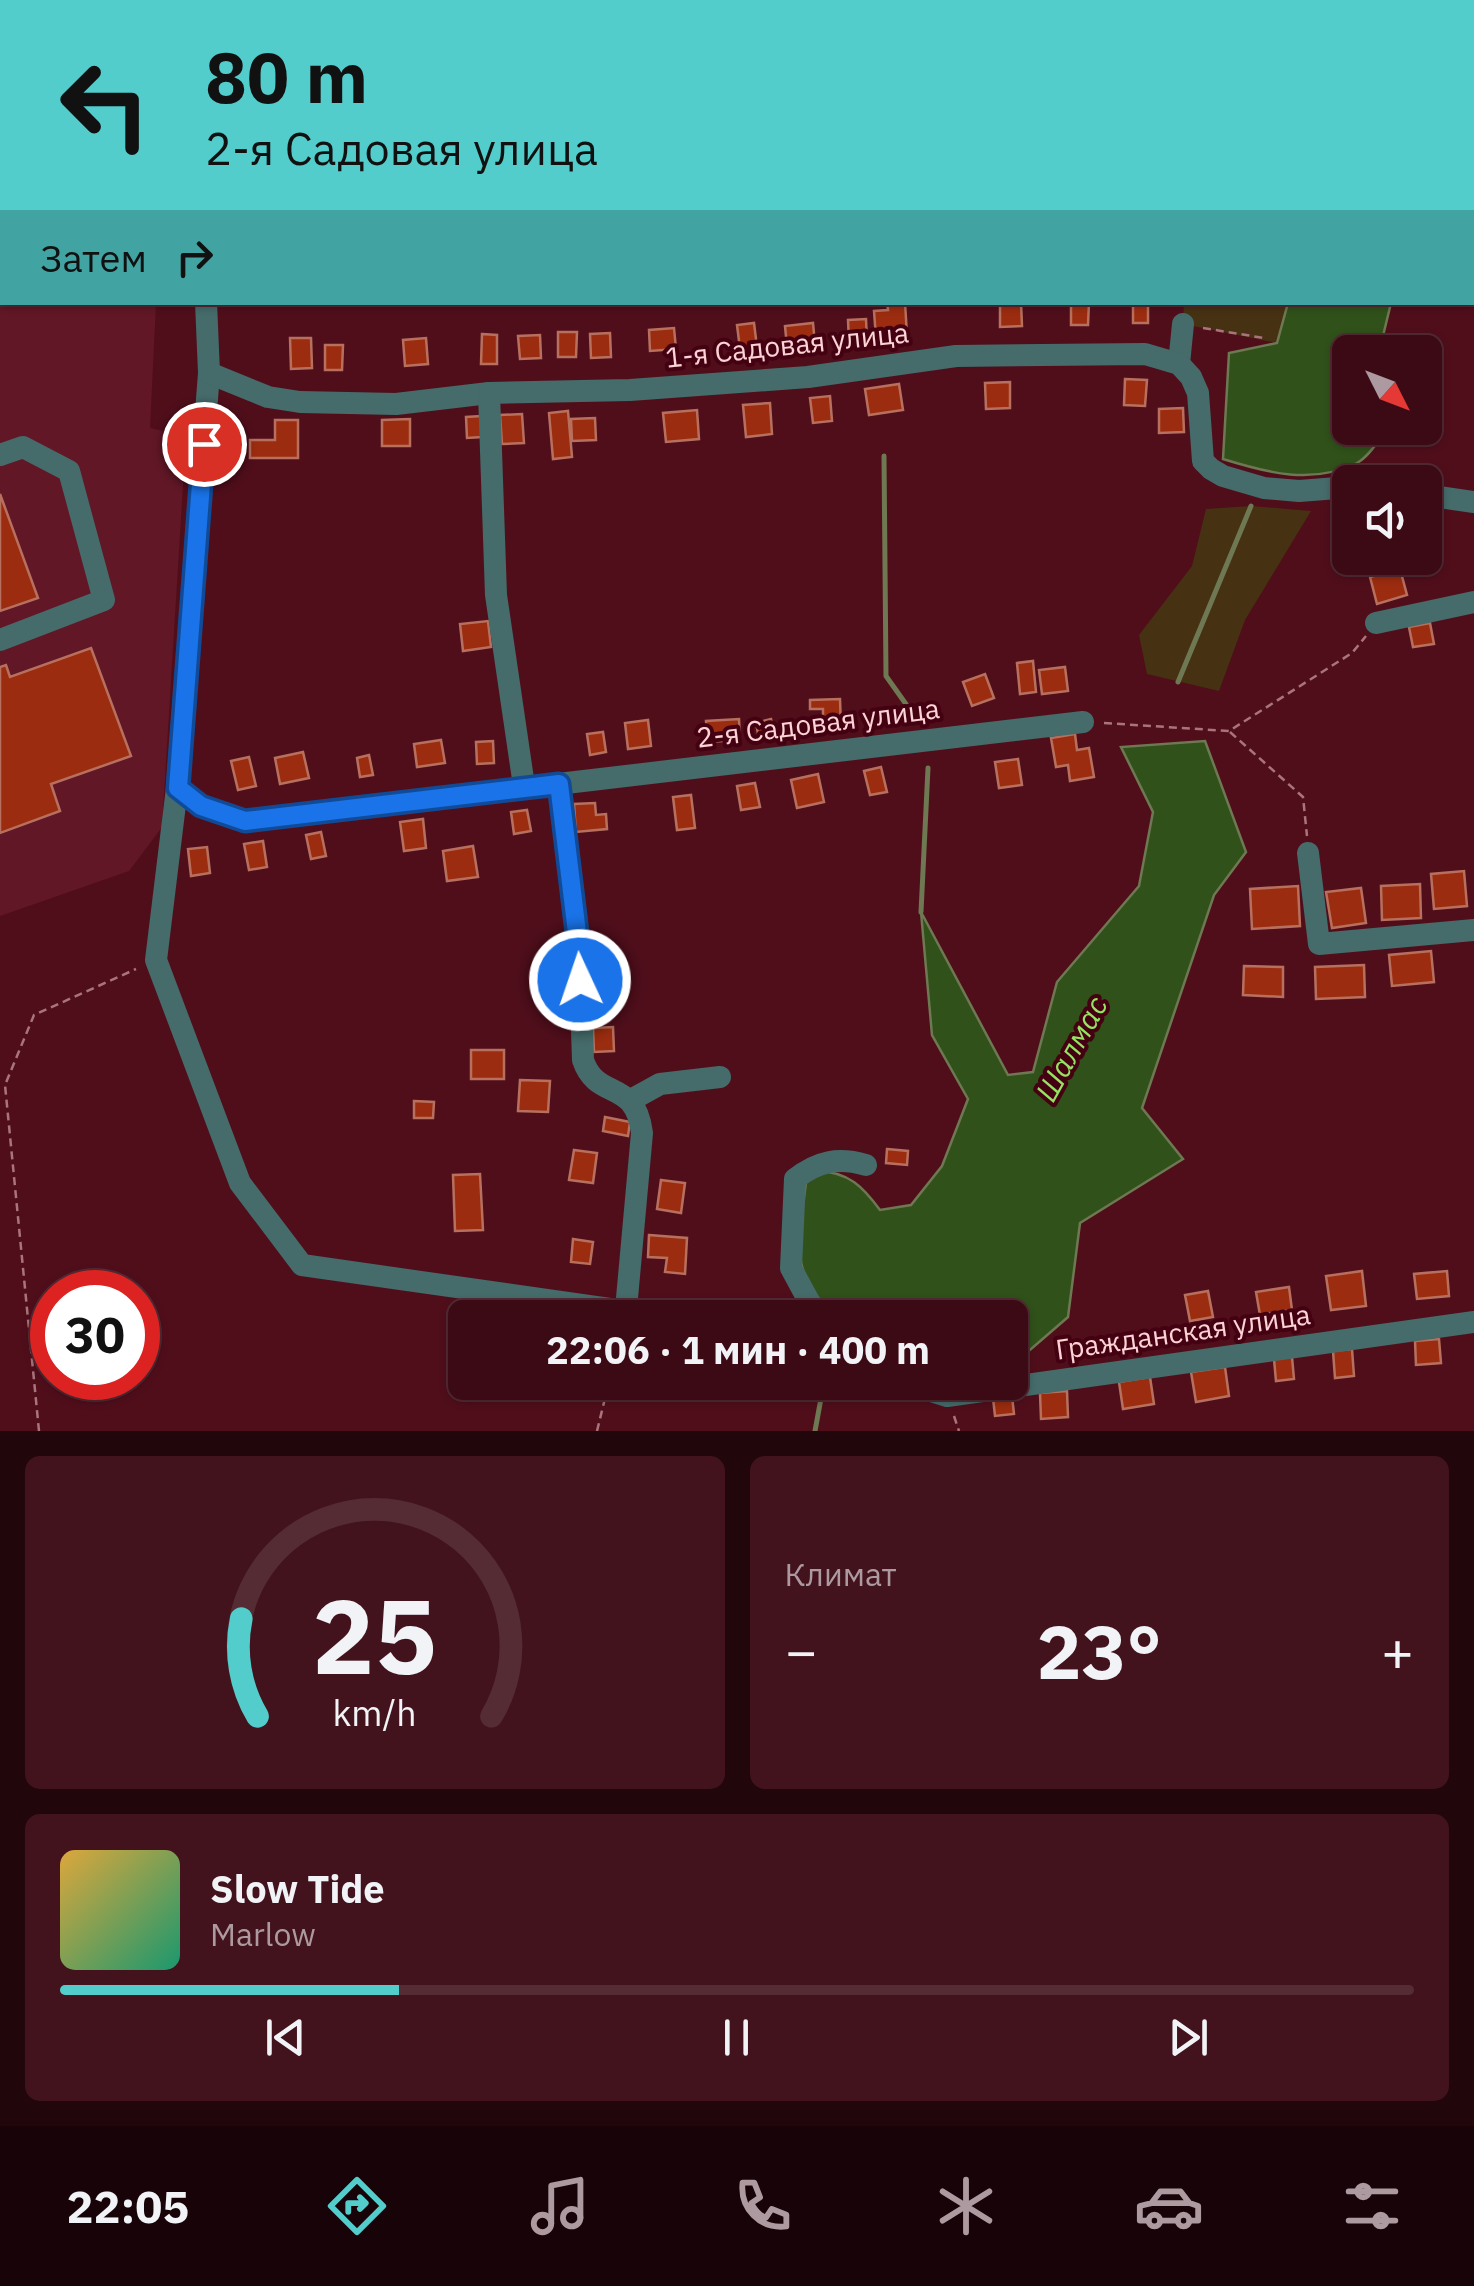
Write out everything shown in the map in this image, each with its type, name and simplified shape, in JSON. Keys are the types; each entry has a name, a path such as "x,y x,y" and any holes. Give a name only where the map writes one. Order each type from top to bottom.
{"street":[{"path":"206,305 209,373 178,788 156,960 240,1184 302,1266 558,1300"},
{"path":"1183,324 1179,364 1198,392 1200,448 1211,469 1264,488 1332,488"},
{"name":"1-я Садовая улица","path":"209,373 254,393 300,402 396,404 489,393 630,390 788,378 956,356 1145,354 1179,364"},
{"path":"489,393 496,595 524,786"},
{"path":"0,455 22,446 69,471 104,600 0,640"},
{"path":"1442,497 1474,502"},
{"path":"1376,623 1474,602"},
{"name":"2-я Садовая улица","path":"178,788 201,806 245,821 1084,722"},
{"path":"559,784 578,941 583,1060 595,1081 631,1100 640,1114 642,1133 627,1300"},
{"path":"1308,852 1319,944 1474,930"},
{"path":"631,1100 660,1084 720,1077"},
{"path":"808,1300 791,1268 796,1179 813,1165 846,1159 866,1165"},
{"name":"Гражданская улица","path":"1028,1385 1474,1322"}],"path":[{"path":"1183,324 1264,338"},
{"path":"1084,722 1228,731 1352,653 1376,623"},
{"path":"1228,731 1303,797 1308,852"},
{"path":"40,1431 6,1084 34,1015 156,960"},
{"path":"598,1431 605,1400"}],"shaded area":[{"path":"0,305 156,305 150,428 186,436 162,827 129,871 0,916"},
{"path":"1184,305 1287,305 1277,343 1183,324"},
{"path":"1251,506 1311,511 1245,620 1219,691 1147,674 1139,635 1192,566 1206,509"}],"water":[{"path":"1287,305 1391,305 1383,335 1332,335 1332,445 1376,445 1357,463 1332,465 1332,472 1323,474 1290,474 1223,459 1229,353 1277,343"},
{"path":"1205,741 1246,852 1214,895 1142,1108 1183,1159 1080,1223 1068,1317 1028,1352 1028,1300 820,1300 809,1284 800,1255 806,1182 818,1171 829,1172 854,1182 880,1210 911,1205 942,1166 968,1099 932,1035 921,912 1008,1075 1033,1072 1057,982 1139,886 1153,812 1121,747"}],"building":[{"path":"887,305 905,305 907,336 876,338 874,311 888,310"},
{"path":"1000,305 1021,305 1022,326 1000,327"},
{"path":"1071,305 1089,305 1088,325 1071,325"},
{"path":"1133,305 1148,305 1148,323 1133,323"},
{"path":"866,319 867,341 849,342 848,320"},
{"path":"754,323 757,347 740,349 737,325"},
{"path":"813,323 815,344 787,347 785,326"},
{"path":"674,328 676,349 650,351 649,330"},
{"path":"558,332 577,332 576,357 558,357"},
{"path":"610,333 611,357 591,358 590,334"},
{"path":"482,334 497,335 497,364 481,364"},
{"path":"540,335 541,358 520,359 518,336"},
{"path":"290,338 311,338 312,368 291,369"},
{"path":"426,338 428,364 405,366 403,340"},
{"path":"325,345 343,345 342,370 325,370"},
{"path":"1125,379 1147,380 1145,406 1124,405"},
{"path":"1010,382 1010,408 986,409 985,383"},
{"path":"899,384 903,410 869,415 865,389"},
{"path":"830,396 832,421 813,423 810,398"},
{"path":"770,403 772,434 746,437 743,405"},
{"path":"1183,408 1184,432 1159,433 1159,409"},
{"path":"697,410 699,439 666,442 663,413"},
{"path":"568,411 572,457 553,459 549,413"},
{"path":"522,414 524,443 502,444 500,415"},
{"path":"481,416 482,437 467,438 466,417"},
{"path":"595,418 596,440 572,441 571,419"},
{"path":"410,419 410,446 382,446 382,420"},
{"path":"275,420 298,420 298,458 250,458 250,440 275,440"},
{"path":"0,494 38,598 0,611"},
{"path":"1402,575 1407,595 1377,604 1370,577"},
{"path":"488,621 491,647 463,651 460,624"},
{"path":"1430,623 1434,644 1413,647 1409,627"},
{"path":"91,648 131,756 51,784 60,811 0,833 0,667 6,665 10,677"},
{"path":"1033,661 1036,692 1020,694 1017,663"},
{"path":"1065,667 1068,691 1042,694 1039,670"},
{"path":"985,674 994,698 972,706 963,682"},
{"path":"840,699 841,727 823,728 823,709 810,709 810,700"},
{"path":"739,719 740,740 707,742 706,721"},
{"path":"771,719 775,735 759,739 756,723"},
{"path":"648,720 651,746 628,749 625,723"},
{"path":"603,732 606,752 590,755 587,734"},
{"path":"1075,734 1077,750 1089,748 1094,777 1070,781 1068,765 1056,767 1051,738"},
{"path":"441,740 445,763 417,767 414,744"},
{"path":"493,741 494,763 477,764 476,742"},
{"path":"303,752 309,778 280,784 275,758"},
{"path":"369,755 373,775 360,777 357,758"},
{"path":"249,757 256,786 238,790 231,761"},
{"path":"1018,759 1022,785 999,788 995,762"},
{"path":"881,767 887,792 870,795 864,771"},
{"path":"818,774 824,802 797,808 791,780"},
{"path":"755,783 760,807 741,810 737,786"},
{"path":"691,795 695,828 677,830 673,797"},
{"path":"595,803 596,815 606,814 607,829 576,832 574,804"},
{"path":"527,810 531,831 514,834 511,812"},
{"path":"423,819 426,848 404,851 400,822"},
{"path":"321,832 326,856 311,859 306,835"},
{"path":"263,841 267,867 249,870 244,844"},
{"path":"473,846 478,877 447,881 443,851"},
{"path":"207,847 210,873 191,876 188,849"},
{"path":"1464,871 1467,906 1434,909 1431,874"},
{"path":"1420,884 1421,918 1382,920 1381,886"},
{"path":"1298,886 1300,926 1252,929 1250,889"},
{"path":"1361,888 1366,923 1332,928 1326,892"},
{"path":"1431,951 1434,982 1392,986 1389,955"},
{"path":"1364,965 1365,997 1316,999 1315,967"},
{"path":"1244,966 1283,967 1283,997 1243,995"},
{"path":"613,1027 614,1051 594,1052 593,1028"},
{"path":"471,1050 504,1050 504,1079 471,1079"},
{"path":"520,1080 550,1081 548,1112 518,1111"},
{"path":"414,1101 434,1102 433,1118 414,1118"},
{"path":"605,1117 630,1122 628,1136 603,1131"},
{"path":"887,1149 908,1151 907,1165 886,1163"},
{"path":"574,1150 597,1153 593,1183 569,1180"},
{"path":"480,1174 483,1230 455,1231 453,1175"},
{"path":"661,1180 685,1183 681,1213 657,1209"},
{"path":"649,1235 687,1238 685,1274 665,1272 667,1258 648,1257"},
{"path":"573,1239 593,1242 590,1264 571,1262"},
{"path":"1362,1271 1366,1306 1331,1310 1326,1276"},
{"path":"1447,1271 1449,1296 1417,1299 1414,1274"},
{"path":"1289,1287 1292,1310 1260,1315 1256,1292"},
{"path":"1208,1291 1213,1317 1190,1321 1185,1295"},
{"path":"1439,1339 1441,1363 1416,1365 1415,1341"},
{"path":"1352,1349 1354,1376 1335,1378 1333,1351"},
{"path":"1292,1357 1294,1379 1276,1381 1274,1359"},
{"path":"1225,1367 1229,1396 1196,1402 1191,1372"},
{"path":"1150,1377 1154,1404 1123,1409 1119,1382"},
{"path":"1067,1391 1068,1417 1041,1419 1040,1393"},
{"path":"993,1400 1012,1400 1014,1414 995,1416"}],"waterway":[{"path":"884,456 886,676 918,721"},
{"name":"Шалмас","path":"1178,682 1251,506"},
{"path":"921,912 928,768"},
{"name":"Шалмас","path":"815,1431 821,1400"}],"route":[{"path":"204,444 178,788 201,806 245,821 559,784 580,980"}]}
